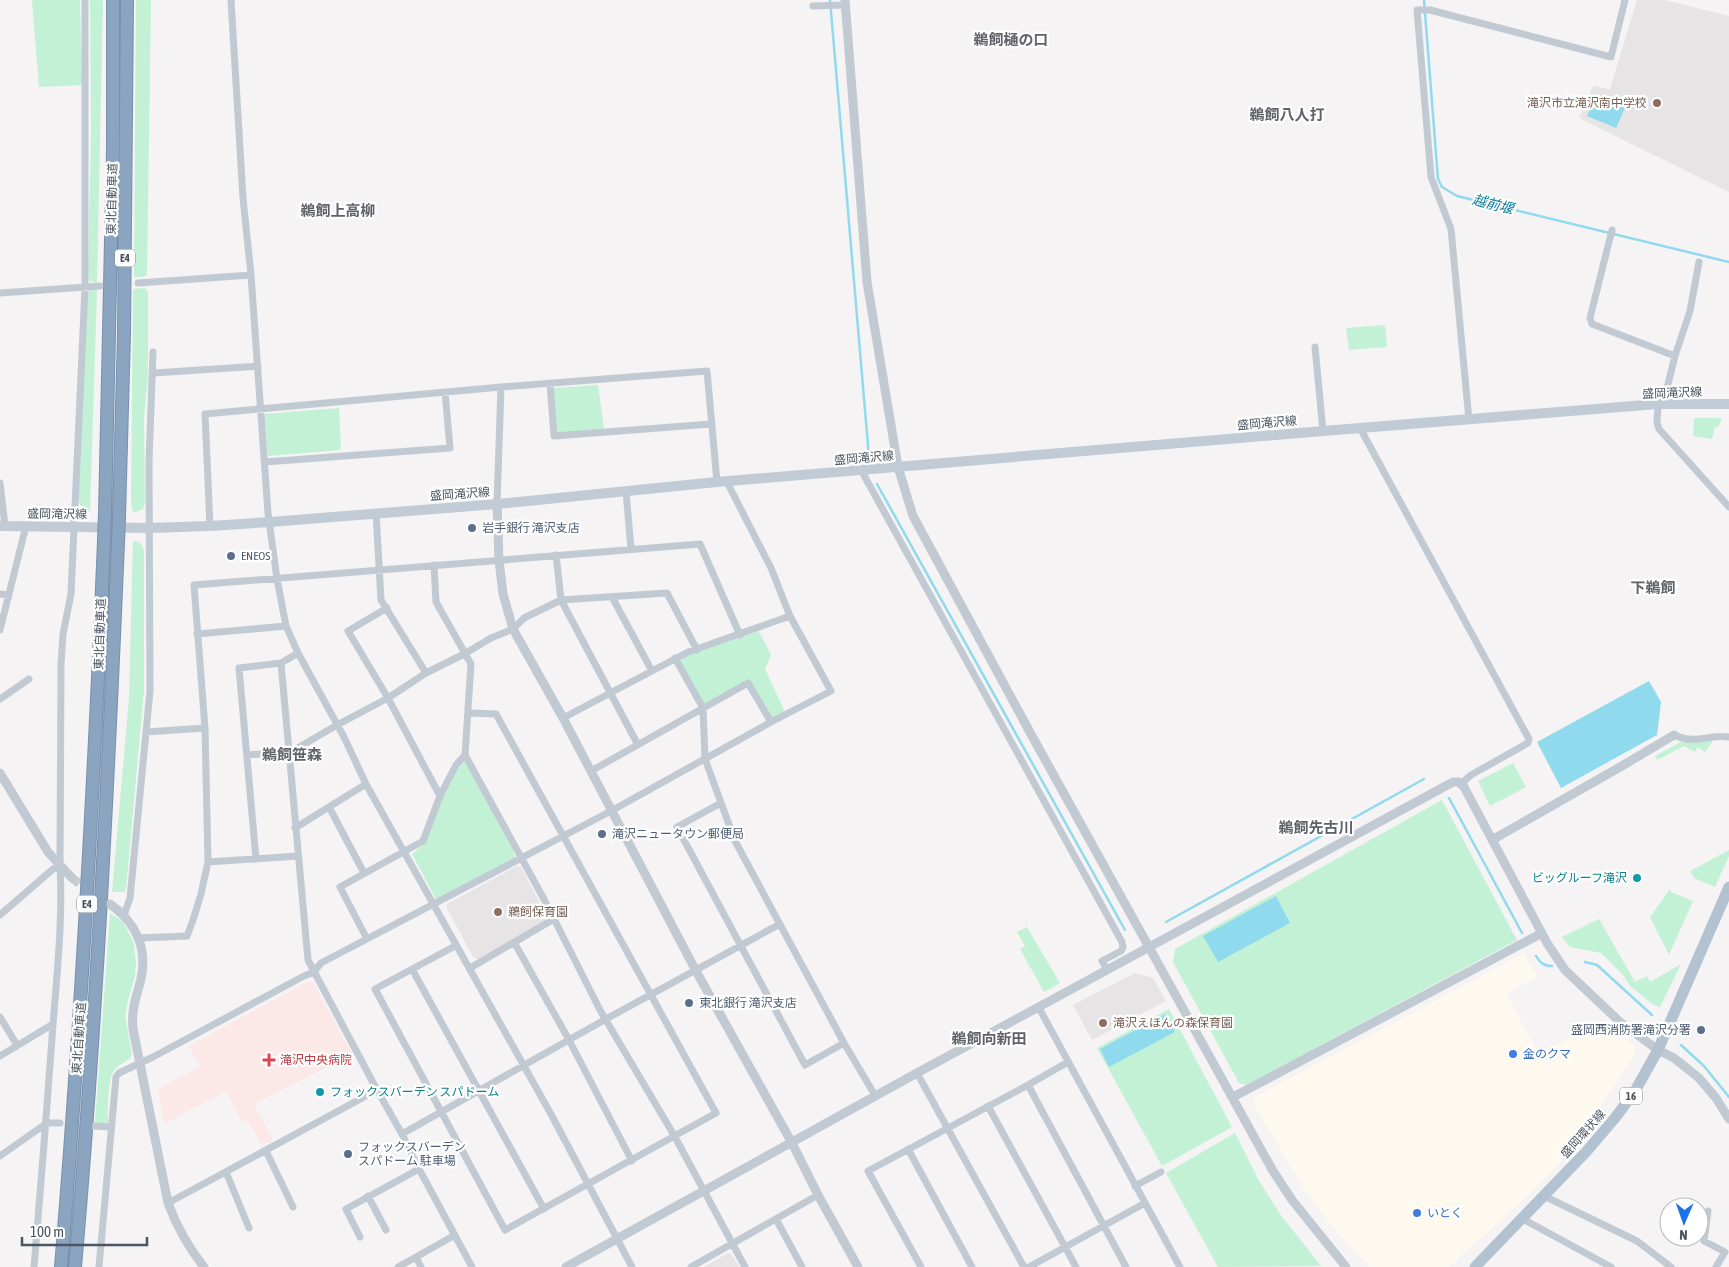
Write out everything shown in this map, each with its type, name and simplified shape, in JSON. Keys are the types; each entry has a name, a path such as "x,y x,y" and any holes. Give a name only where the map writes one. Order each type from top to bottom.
{"highway":[{"name":"東北自動車道","path":"61,1267 83,966 104,542 113,159 113,0"},
{"name":"東北自動車道","path":"75,1267 88,1124 110,747 124,334 127,0"}],"main road":[{"name":"盛岡滝沢線","path":"3,526 150,528 270,522 497,504 722,482 1360,428 1660,404 1729,404"},
{"name":"盛岡環状線","path":"1475,1267 1523,1219 1615,1118 1635,1091 1658,1050 1728,892"}],"street":[{"path":"34,1267 47,1122 62,893 60,866 61,664 63,634 70,594 84,288 85,0"},
{"path":"231,0 236,56 240,156 270,522 277,579 286,626 298,653 344,737 366,784 405,850 456,946 552,1116 632,1267"},
{"path":"1469,420 1451,229 1431,177 1417,10 1424,10 1610,57 1625,0"},
{"path":"813,6 835,5 845,2 867,282 898,467 913,516 1278,1178 1298,1208 1346,1267"},
{"path":"1612,233 1590,318 1592,324 1674,356"},
{"path":"1699,262 1692,291 1690,311 1674,356 1660,404 1657,423 1659,429 1729,507"},
{"path":"138,283 251,275"},
{"path":"0,293 100,286"},
{"path":"1315,347 1323,431"},
{"path":"124,915 130,898 150,691 149,462 154,373 153,352"},
{"path":"154,373 258,366"},
{"path":"99,1267 116,1077 119,1073 314,972 321,963 612,812 771,722 831,691 790,616 771,568 722,482 712,424 707,371 501,387 205,414 210,526"},
{"path":"550,383 554,436 712,424"},
{"path":"501,387 497,504 499,560 503,594 512,629 563,718 696,971 792,1143 858,1267"},
{"path":"265,462 450,448 445,392"},
{"path":"1360,428 1529,739 1528,743 1471,775 1464,781 1464,787"},
{"path":"861,470 1122,942 1123,947 1121,951 1102,960 1107,970"},
{"path":"0,483 3,526"},
{"path":"626,491 631,550"},
{"path":"376,513 382,600 426,673"},
{"path":"0,630 26,526"},
{"path":"139,938 186,936 194,920 208,862 205,728 194,585 700,544 740,635"},
{"path":"556,555 561,600 638,745"},
{"path":"434,565 436,602 471,664 465,755 606,1019 675,1137 745,1267"},
{"path":"247,755 289,752 388,698 426,673 491,638 512,629 524,618 561,600 667,593 696,650"},
{"path":"0,594 9,595"},
{"path":"612,597 652,670"},
{"path":"387,608 348,632 388,698 440,796"},
{"path":"563,718 676,658 790,616"},
{"path":"197,634 286,626"},
{"path":"256,859 239,668 281,663 298,653"},
{"path":"676,658 703,708 706,759 735,842 844,1043 876,1097"},
{"path":"281,663 308,960 472,1267"},
{"path":"0,699 29,679"},
{"path":"590,772 748,683 771,722"},
{"path":"456,946 375,989 505,1230 716,1113 496,714 469,713"},
{"path":"146,732 205,728"},
{"path":"1492,840 1628,764 1674,735 1684,740 1729,737"},
{"path":"367,939 340,887 423,841 440,796 456,765 465,755"},
{"path":"1,778 48,852 72,878"},
{"path":"566,1267 917,1073 1453,782 1459,782 1464,787 1542,933 1565,970 1620,1022 1658,1050 1674,1058 1699,1078 1716,1098 1729,1118"},
{"path":"295,828 366,784"},
{"path":"721,803 677,827 805,1065 844,1043"},
{"path":"329,807 364,873"},
{"path":"208,862 298,856"},
{"path":"0,915 53,869 60,866"},
{"path":"110,904 124,915 139,938 143,962 132,1017 140,1063 168,1203 177,1228 204,1267"},
{"path":"470,968 554,920"},
{"path":"402,1134 568,1040 780,924"},
{"path":"1233,1097 1542,933"},
{"path":"514,942 632,1161"},
{"path":"412,969 544,1209"},
{"path":"1039,1008 1180,1267"},
{"path":"0,1017 17,1045"},
{"path":"0,1056 54,1024"},
{"path":"921,1267 868,1171 1068,1062"},
{"path":"917,1073 1024,1267"},
{"path":"1028,1085 1126,1267"},
{"path":"168,1203 377,1090"},
{"path":"988,1106 1076,1267"},
{"path":"0,1156 47,1122 60,1123"},
{"path":"93,1126 111,1127"},
{"path":"908,1149 972,1267"},
{"path":"266,1151 293,1207"},
{"path":"360,1237 346,1208 419,1169"},
{"path":"226,1172 249,1228"},
{"path":"1135,1186 1161,1172"},
{"path":"691,1267 818,1195"},
{"path":"368,1196 386,1230"},
{"path":"1544,1196 1637,1241 1671,1267"},
{"path":"1029,1267 1145,1203"},
{"path":"776,1219 802,1267"},
{"path":"1523,1219 1611,1267"},
{"path":"398,1267 455,1235"},
{"path":"1709,1244 1725,1252 1716,1267"},
{"path":"416,1258 421,1267"}],"shaded area":[{"name":"滝沢市立滝沢南中学校","path":"1637,0 1665,0 1729,16 1729,192 1579,118 1593,86 1610,89"},
{"name":"鵜飼保育園","path":"517,866 521,867 549,920 480,960 473,957 447,908 447,904"},
{"path":"1524,953 1537,977 1506,994 1539,1054 1600,1021 1635,1046 1635,1054 1583,1133 1559,1164 1449,1267 1370,1267 1350,1248 1305,1191 1253,1103 1255,1097"},
{"name":"滝沢えほんの森保育園","path":"1135,973 1153,978 1166,1001 1092,1040 1073,1005"},
{"name":"滝沢中央病院","path":"309,981 313,982 352,1054 254,1104 273,1140 262,1146 248,1120 242,1122 226,1091 164,1124 158,1089 201,1067 189,1046"},
{"path":"728,1253 732,1255 739,1267 704,1267"}],"green space":[{"path":"32,0 80,0 82,85 39,87"},
{"path":"90,0 103,0 97,283 90,281 88,277 91,131"},
{"path":"136,0 151,0 147,275 143,277 134,277"},
{"path":"145,288 148,292 148,375 144,418 145,502 143,509 133,513 131,500 133,289"},
{"path":"92,289 97,289 90,512 82,508 78,500 88,292"},
{"path":"1385,325 1387,347 1349,350 1346,328"},
{"path":"598,385 604,429 560,433 556,429 553,388"},
{"path":"339,408 341,450 268,456 264,414"},
{"path":"1694,418 1722,418 1718,427 1715,427 1712,439 1693,436"},
{"path":"133,541 140,543 144,551 144,690 126,889 124,892 112,892 129,698"},
{"path":"759,631 771,655 765,669 785,712 772,719 748,680 704,705 678,659"},
{"path":"1711,739 1712,742 1705,752 1698,747 1695,752 1684,746 1657,760 1655,756 1683,741"},
{"path":"465,761 513,850 515,859 437,901 412,854 425,843 442,799 458,768"},
{"path":"1513,763 1526,787 1490,806 1478,781"},
{"path":"1442,800 1517,940 1246,1085 1239,1083 1173,962 1175,949"},
{"path":"1729,850 1729,856 1715,887 1694,878 1690,871"},
{"path":"1670,889 1671,892 1693,901 1669,955 1650,917"},
{"path":"110,913 123,922 133,941 136,962 135,976 125,1016 132,1054 129,1059 112,1073 108,1095 108,1124 95,1123"},
{"path":"1599,919 1635,982 1647,976 1650,982 1681,964 1660,1007 1654,1005 1630,986 1624,976 1601,953 1570,947 1562,937"},
{"path":"1027,927 1060,983 1044,992 1020,949 1025,946 1017,932"},
{"path":"1169,1009 1232,1127 1162,1166 1097,1048"},
{"path":"1235,1133 1258,1179 1280,1214 1321,1266 1218,1267 1166,1173"}],"water":[{"path":"1596,96 1625,108 1616,128 1587,116"},
{"path":"1649,681 1661,702 1657,735 1561,788 1537,742"},
{"path":"1276,896 1290,923 1218,962 1203,936"},
{"path":"1165,1014 1175,1032 1109,1067 1100,1049"}],"waterway":[{"path":"830,0 869,457"},
{"name":"越前堰","path":"1424,0 1438,179 1442,187 1457,196 1729,262"},
{"path":"877,484 1125,930"},
{"path":"1166,922 1424,779"},
{"path":"1449,798 1522,933"},
{"path":"1536,956 1543,964 1552,966"},
{"path":"1585,962 1597,965 1652,1015"},
{"path":"1681,1045 1704,1066 1729,1097"}],"tunnel":[{"path":"72,878 91,892"}],"place":[{"name":"滝沢市立滝沢南中学校","path":"1657,103"},
{"name":"岩手銀行 滝沢支店","path":"472,528"},
{"name":"ENEOS","path":"231,556"},
{"name":"滝沢ニュータウン郵便局","path":"602,834"},
{"name":"ビッグルーフ滝沢","path":"1637,878"},
{"name":"鵜飼保育園","path":"498,912"},
{"name":"東北銀行 滝沢支店","path":"689,1003"},
{"name":"滝沢えほんの森保育園","path":"1103,1023"},
{"name":"盛岡西消防署滝沢分署","path":"1701,1030"},
{"name":"金のクマ","path":"1513,1054"},
{"name":"滝沢中央病院","path":"269,1060"},
{"name":"フォックスバーデン スパドーム","path":"320,1092"},
{"name":"フォックスバーデン スパドーム 駐車場","path":"348,1154"},
{"name":"いとく","path":"1417,1213"}],"district":[{"name":"鵜飼樋の口","path":"1011,39"},
{"name":"鵜飼八人打","path":"1287,114"},
{"name":"鵜飼上高柳","path":"338,210"},
{"name":"下鵜飼","path":"1653,587"},
{"name":"鵜飼笹森","path":"292,754"},
{"name":"鵜飼先古川","path":"1316,827"},
{"name":"鵜飼向新田","path":"989,1038"}]}
